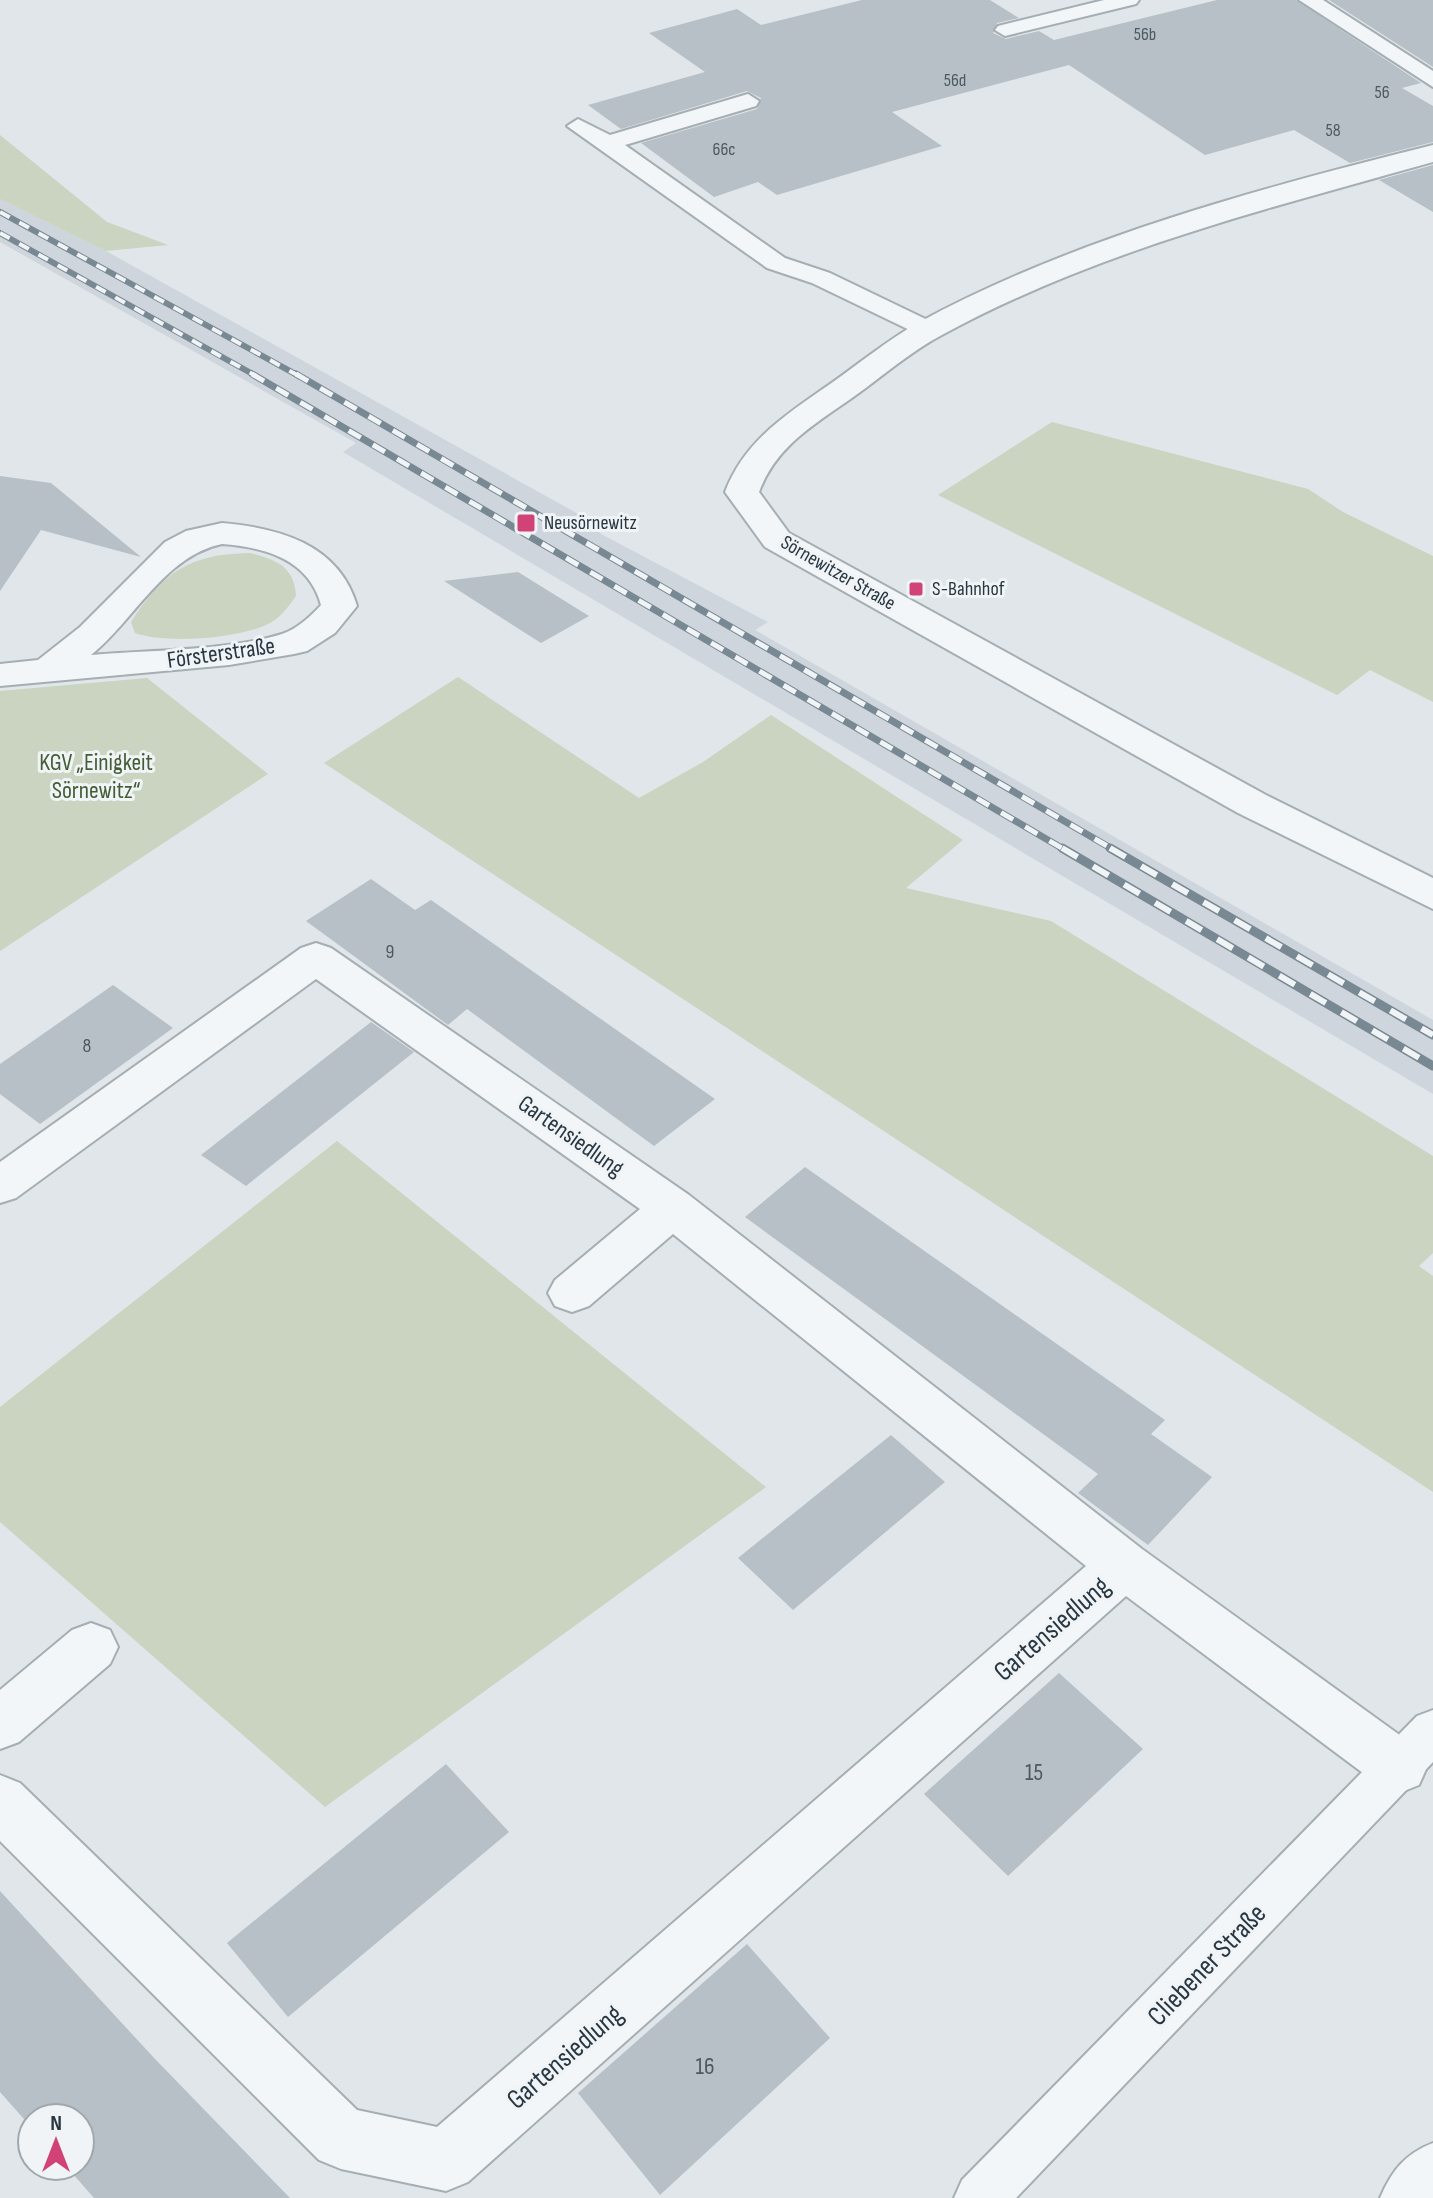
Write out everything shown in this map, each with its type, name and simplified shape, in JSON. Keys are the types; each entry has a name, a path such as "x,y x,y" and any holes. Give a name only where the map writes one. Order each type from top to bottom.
{"street":[{"name":"Sörnewitzer Straße","path":"1433,153 1133,244 1060,270 929,330 826,401 759,453 742,492 777,540 1252,804 1433,895"},
{"name":"Försterstraße","path":"0,675 47,671 229,654 294,643 322,625 339,606 334,583 294,549 267,539 228,533 198,537 168,553 96,632 47,671"},
{"name":"Gartensiedlung","path":"0,1186 316,958 673,1208 1124,1565 1416,1749"},
{"path":"572,1293 673,1208"},
{"name":"Gartensiedlung","path":"0,1802 341,2138 446,2160 1124,1565"},
{"path":"0,1724 91,1647"},
{"path":"1412,2198 1433,2174"}],"lane":[{"path":"1005,30 1129,0"},
{"path":"1309,0 1433,81"},
{"path":"608,143 748,101"},
{"path":"578,126 608,143 776,263 821,278 929,330"},
{"name":"Cliebener Straße","path":"980,2198 1416,1749"}],"shaded area":[{"path":"0,199 106,251 589,520 601,534 768,622 755,630 1433,1020 1433,1094 343,452 356,443 0,242"}],"green space":[{"path":"0,135 107,222 168,245 106,251 0,199"},
{"path":"1052,422 1308,489 1343,512 1433,556 1433,702 1370,670 1337,695 938,495"},
{"path":"250,553 282,566 295,586 296,596 274,621 241,633 203,638 165,638 135,633 131,622 167,578 180,569 211,557"},
{"path":"458,677 639,798 703,762 771,715 963,840 906,888 1051,921 1433,1156 1433,1253 1419,1266 1433,1276 1433,1492 324,763"},
{"name":"KGV „Einigkeit Sörnewitz“","path":"147,678 268,774 0,951 0,691"},
{"path":"337,1141 766,1487 325,1807 0,1522 0,1407"}],"building":[{"path":"862,0 990,0 1019,18 997,23 993,33 1006,39 1039,31 1054,40 1217,0 1296,0 1421,83 1402,88 1433,106 1433,142 1350,163 1294,130 1205,155 1069,65 892,112 942,146 777,195 758,182 714,197 641,143 757,109 761,98 747,91 621,129 588,105 705,72 649,33 737,9 761,25"},
{"path":"1329,0 1433,0 1433,67"},
{"path":"1433,165 1433,212 1379,180"},
{"path":"0,476 51,483 141,557 41,530 0,591"},
{"path":"518,572 589,616 541,643 444,581"},
{"path":"371,879 415,910 431,900 715,1099 654,1146 467,1009 448,1025 306,921"},
{"path":"113,985 173,1028 40,1124 0,1094 0,1064"},
{"path":"371,1022 414,1052 246,1186 201,1155"},
{"path":"805,1167 1165,1420 1151,1434 1212,1477 1148,1545 1078,1493 1098,1474 745,1217"},
{"path":"891,1435 945,1482 793,1610 738,1558"},
{"path":"1059,1673 1143,1749 1008,1876 924,1794"},
{"path":"446,1764 509,1832 288,2017 227,1943"},
{"path":"0,1891 155,2059 290,2198 94,2198 80,2182 96,2182 96,2102 16,2102 16,2110 0,2092"},
{"path":"747,1944 830,2038 660,2195 578,2093"}],"railway":[{"path":"0,212 299,376"},
{"path":"0,233 256,376"},
{"path":"252,374 1065,850"},
{"path":"296,374 1114,850"},
{"path":"1062,848 1433,1066"},
{"path":"1110,848 1433,1035"}],"place":[{"name":"Neusörnewitz","path":"526,523"},
{"name":"S-Bahnhof","path":"916,589"}]}
